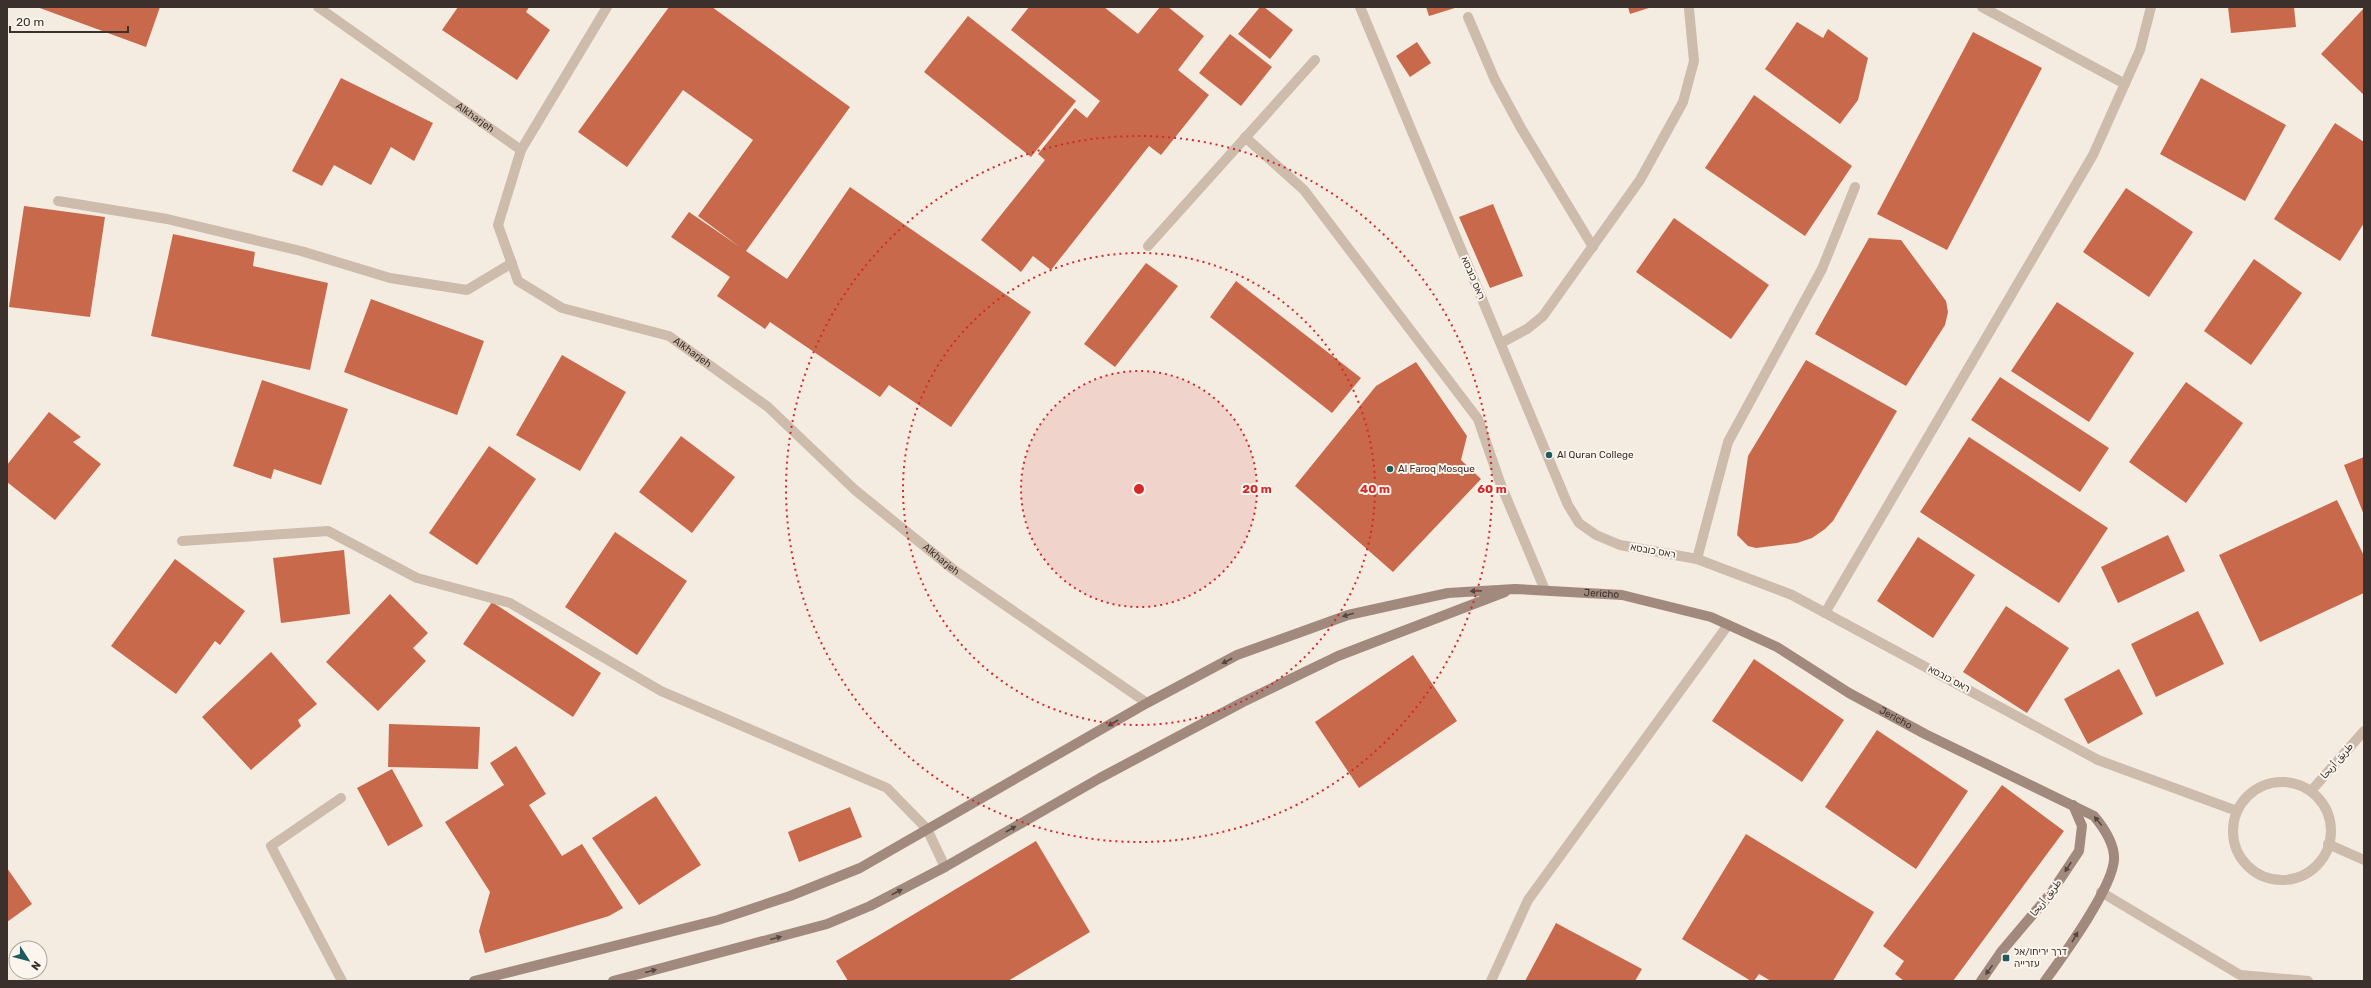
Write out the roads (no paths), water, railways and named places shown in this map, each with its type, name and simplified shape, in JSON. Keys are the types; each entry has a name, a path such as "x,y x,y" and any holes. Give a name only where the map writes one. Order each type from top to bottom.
{"main road":[{"name":"Jericho","path":"474,981 718,920 790,896 860,868 1147,703 1237,655 1348,615 1448,593 1515,589 1622,595 1711,617 1777,647 1850,693 1925,734 2094,816 2107,832 2114,859 2108,879 2101,892 2070,946 2045,981"},
{"path":"613,981 827,924 870,906 945,867 1100,778 1243,702 1338,656 1515,589"},
{"name":"طريق أريحا","path":"1981,981 2001,952 2051,893 2079,851 2082,826 2073,805"}],"street":[{"name":"Alkharjeh","path":"318,7 521,150 498,225 518,281 562,308 669,336 768,407 855,490 954,570 1147,703"},
{"path":"521,150 607,7"},
{"name":"ראס כובסא","path":"1360,7 1568,505 1579,523 1596,535 1620,546 1697,559 1792,595 2098,760 2237,811"},
{"path":"1982,7 2125,84"},
{"path":"1825,613 2093,155 2140,50 2151,7"},
{"path":"1501,343 1527,329 1543,316 1640,180 1683,102 1694,61 1689,9"},
{"path":"1468,17 1495,80 1521,128 1593,247"},
{"path":"1148,246 1315,60"},
{"path":"1245,137 1304,190 1478,419 1501,485 1545,590"},
{"path":"1697,559 1728,442 1822,270 1855,187"},
{"path":"58,201 167,219 301,251 390,278 467,290 512,264"},
{"path":"182,541 328,531 417,578 510,603 661,691 887,788 927,830 945,867"},
{"path":"1490,981 1528,900 1728,625"},
{"name":"طريق أريحا","path":"2310,791 2364,732"},
{"path":"2283,782 2298,784 2310,791 2321,802 2328,815 2330,830 2328,844 2322,857 2312,868 2300,876 2286,880 2272,879 2258,874 2247,866 2238,854 2233,840 2233,826 2237,811 2244,799 2255,790 2269,784 2283,782"},
{"path":"340,798 271,846 342,981"},
{"path":"2328,844 2364,860"},
{"path":"2101,892 2240,975 2308,981"}],"place":[{"name":"Al Quran College","path":"1549,455"},
{"name":"Al Faroq Mosque","path":"1390,469"},
{"name":"דרך יריחו/אל עזרייה","path":"2006,958"}]}
